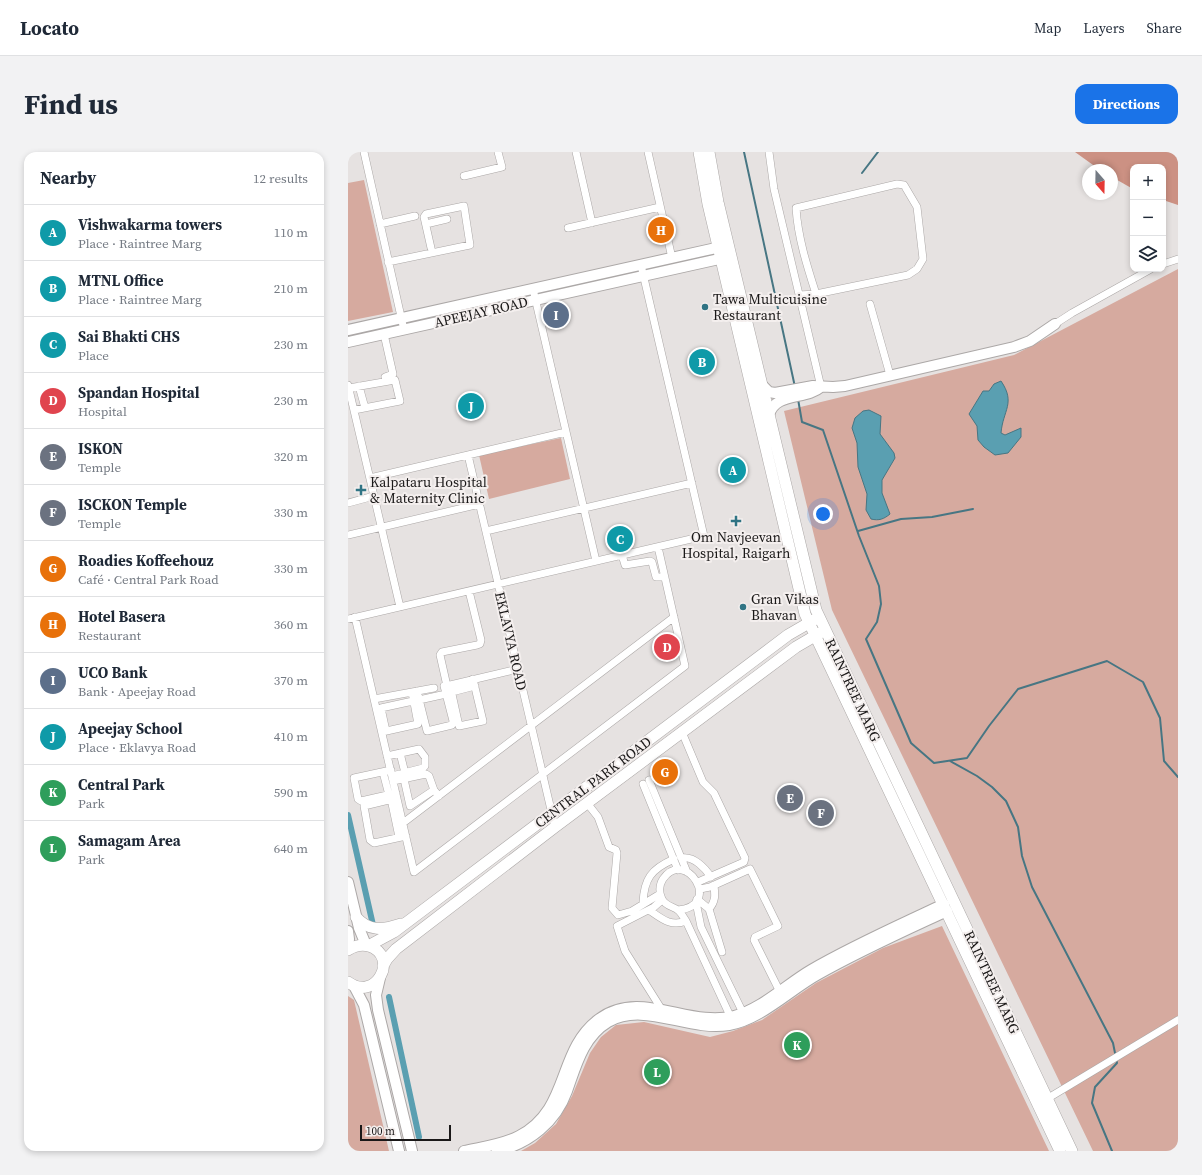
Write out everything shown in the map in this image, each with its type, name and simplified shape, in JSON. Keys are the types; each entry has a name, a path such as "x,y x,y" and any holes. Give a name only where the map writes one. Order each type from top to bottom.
{"main road":[{"name":"RAINTREE MARG","path":"698,152 706,198 725,252 762,385 811,596 814,620"},
{"name":"RAINTREE MARG","path":"710,152 725,252 799,592 814,620 946,908 1042,1101 1072,1151"},
{"name":"CENTRAL PARK ROAD","path":"348,950 358,946 367,946 388,936 408,922 788,635 814,620"},
{"name":"RAINTREE MARG","path":"820,633 958,908 999,999 1042,1101 1060,1151"},
{"name":"CENTRAL PARK ROAD","path":"383,966 396,949 555,827 796,647 820,633"},
{"path":"356,917 363,924 372,929 388,928 408,922"},
{"path":"350,984 362,988 370,986 380,978 383,966 380,954 367,946"}],"street":[{"path":"364,152 404,330"},
{"path":"464,176 502,167 498,152"},
{"path":"576,152 592,222"},
{"path":"648,152 672,258"},
{"path":"769,152 774,189 821,387"},
{"path":"799,294 816,294 908,275 917,269 923,259 916,207 904,185 898,184 796,208 797,223 806,262 816,294"},
{"path":"388,262 470,245 472,243 464,206 426,214 424,216 431,248"},
{"path":"568,228 660,207"},
{"path":"380,224 416,216"},
{"path":"426,224 447,219"},
{"name":"APEEJAY ROAD","path":"348,330 672,258 725,252"},
{"name":"APEEJAY ROAD","path":"348,342 644,275 725,252"},
{"path":"1166,263 1178,259"},
{"path":"384,731 352,618 704,536 641,265"},
{"path":"769,415 777,402 789,395 802,392 813,386 845,386 1014,347 1030,341 1072,313 1146,272"},
{"path":"533,289 596,561"},
{"path":"870,304 890,375"},
{"path":"348,386 393,374 384,334"},
{"path":"348,386 359,386 395,380 400,401 354,410"},
{"path":"762,385 772,393 789,395"},
{"path":"348,386 400,607"},
{"path":"359,386 365,408"},
{"path":"370,478 566,432"},
{"name":"EKLAVYA ROAD","path":"468,455 555,827"},
{"path":"486,531 692,483"},
{"path":"348,504 374,496"},
{"path":"348,535 480,504"},
{"path":"445,688 416,700 381,708 393,796 403,837 414,872 685,666 658,547"},
{"path":"622,555 625,565 652,562 656,577 664,577"},
{"path":"414,692 427,731 452,725 453,721 445,688 440,655 442,652 480,644 481,640 469,591"},
{"path":"403,823 674,617"},
{"path":"374,699 474,683 518,669"},
{"path":"445,688 460,726 483,721 474,683"},
{"path":"384,731 418,724 416,700"},
{"path":"682,732 703,782 714,793 745,858 744,862 711,877 699,886"},
{"path":"387,756 419,749 425,758 425,766 404,776"},
{"path":"400,753 410,806 434,790"},
{"path":"393,796 361,801 358,799 354,778 426,774 429,776 434,790 439,796"},
{"path":"390,775 393,796 403,823 403,837"},
{"path":"678,870 646,782 682,858 687,872"},
{"path":"393,796 364,806 364,814 371,842 374,843 403,837"},
{"path":"587,803 598,817 609,847 616,850 617,853 612,908 614,913 618,915 632,911 643,903 661,897"},
{"path":"682,858 687,857 695,861 711,877"},
{"path":"643,903 648,878 662,864 674,859"},
{"path":"699,886 714,885 750,869 778,926 756,937 754,940 779,990"},
{"path":"697,900 685,909 678,910 666,905 661,897 662,882 665,876 678,870 687,872 695,877 699,886 697,900 701,927 745,1017"},
{"path":"348,882 360,934 367,946"},
{"path":"709,909 713,904 715,896 714,885"},
{"path":"661,897 649,910 616,926 625,951 662,1010"},
{"path":"697,900 709,909 722,952"},
{"path":"745,1017 779,990 830,959 946,908"},
{"path":"497,1151 521,1143 548,1123 564,1098 582,1051 591,1037 608,1022 623,1016 644,1014 698,1025 718,1026 745,1017 834,965 946,908"},
{"path":"649,910 671,924 678,924 686,921"},
{"path":"678,910 686,921 732,1021"},
{"path":"348,931 350,939 348,950"},
{"path":"380,978 376,995 378,1010 412,1151"},
{"path":"350,984 364,1005 399,1151"},
{"path":"464,1151 512,1139 539,1122 547,1113 557,1095 575,1048 586,1032 598,1020 613,1012 629,1008 644,1007 694,1017 732,1021"},
{"path":"1042,1101 1107,1062 1127,1052 1178,1020"}],"shaded area":[{"path":"1075,152 1178,152 1178,205 1166,201 1166,164 1130,164 1130,187 1118,180 1118,164 1092,164"},
{"path":"364,180 393,312 348,321 348,183"},
{"path":"1178,269 1178,1151 1093,1151 832,610 784,411 1014,355"},
{"path":"561,438 570,479 489,499 479,455"},
{"path":"942,926 1049,1151 521,1151 535,1143 556,1124 572,1096 590,1053 601,1037 616,1025 644,1022 710,1037 733,1031 762,1020 816,983 883,948"},
{"path":"348,996 354,1000 389,1151 348,1151"}],"water":[{"path":"1001,381 1008,395 1008,401 1001,433 1005,435 1021,428 1021,437 1008,453 995,455 984,447 978,440 977,426 969,414 983,391 989,391 994,384"},
{"path":"869,410 881,416 880,434 894,453 895,458 882,480 882,493 890,514 879,520 871,519 866,510 867,494 858,467 857,443 852,428 855,418 863,411"}],"waterway":[{"path":"744,152 795,387"},
{"path":"862,173 878,152"},
{"path":"798,399 802,422 823,430 859,536 879,586 881,604 877,622 866,639 911,743 934,763 967,758 989,726 1018,689 1107,661 1143,682 1160,718 1164,761 1178,777"},
{"path":"858,531 901,519 932,517 973,509"},
{"path":"950,761 977,776 992,787 1006,801 1018,827 1022,856 1032,887 1113,1043 1117,1063 1095,1087 1092,1103 1112,1151"},
{"path":"348,815 373,925"},
{"path":"389,997 419,1137"}],"place":[{"name":"Hotel Basera","path":"661,230"},
{"name":"Tawa Multicuisine Restaurant","path":"705,307"},
{"name":"UCO Bank","path":"556,315"},
{"name":"MTNL Office","path":"702,362"},
{"name":"Apeejay School","path":"471,406"},
{"name":"Vishwakarma towers","path":"733,470"},
{"name":"Kalpataru Hospital & Maternity Clinic","path":"361,490"},
{"name":"Om Navjeevan Hospital, Raigarh","path":"736,521"},
{"name":"Sai Bhakti CHS","path":"620,539"},
{"name":"Gran Vikas Bhavan","path":"743,607"},
{"name":"Spandan Hospital","path":"667,647"},
{"name":"Roadies Koffeehouz","path":"665,772"},
{"name":"ISKON","path":"790,798"},
{"name":"ISCKON Temple","path":"821,813"},
{"name":"Central Park","path":"797,1045"},
{"name":"Samagam Area","path":"657,1072"}]}
